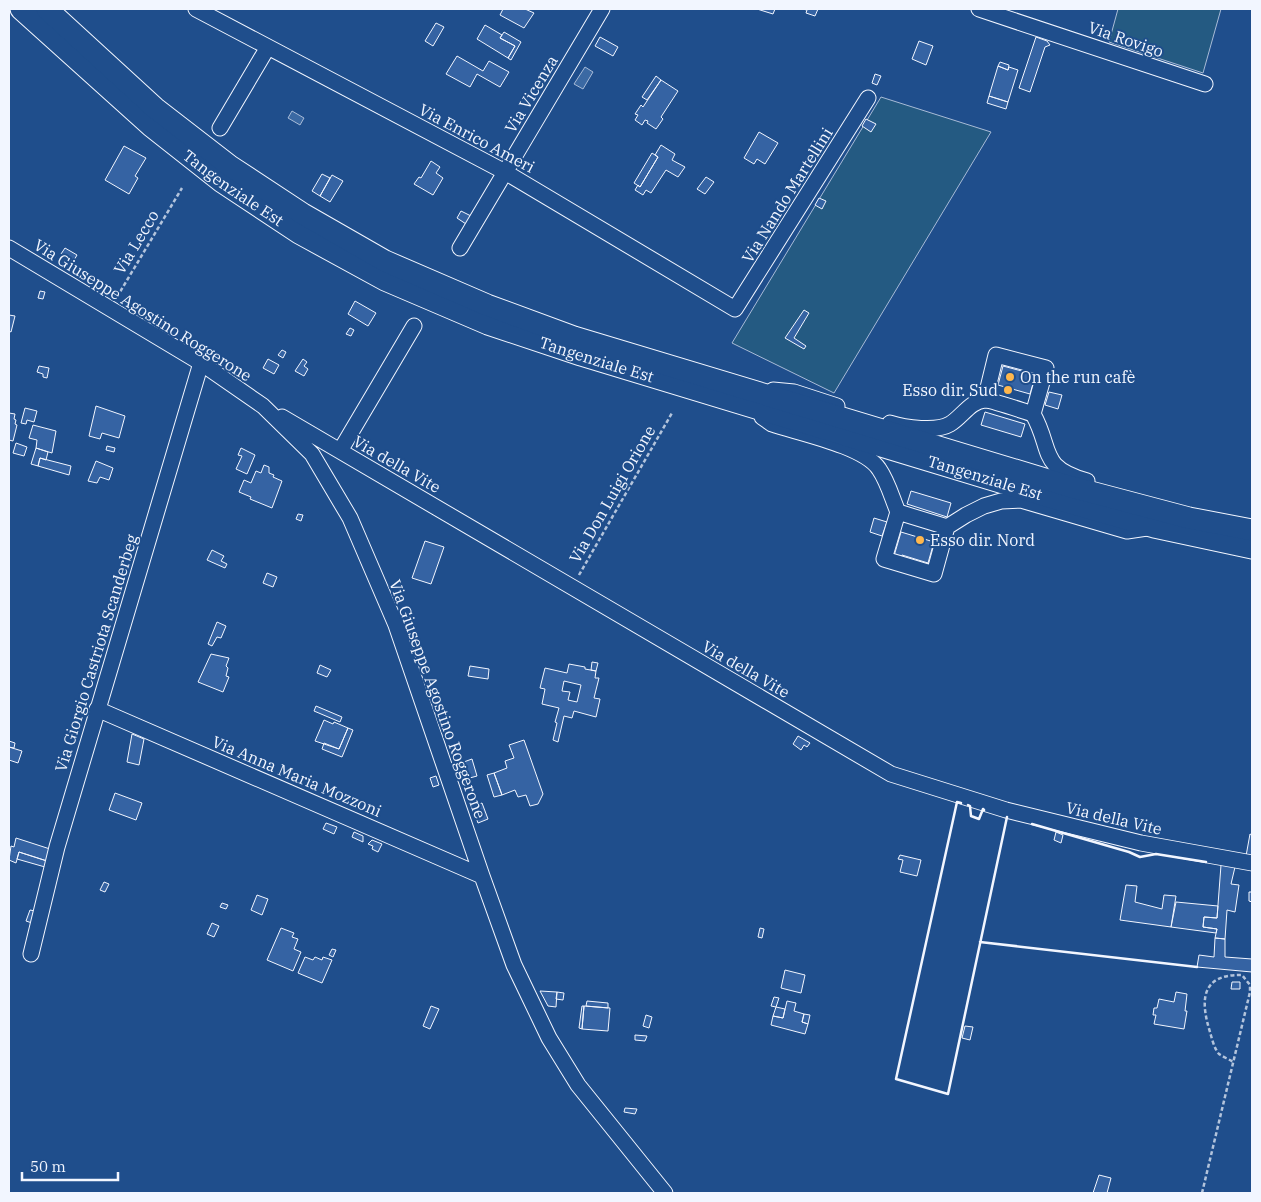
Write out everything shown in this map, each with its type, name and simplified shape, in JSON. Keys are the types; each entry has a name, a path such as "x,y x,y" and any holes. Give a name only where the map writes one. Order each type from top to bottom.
{"highway":[{"name":"Tangenziale Est","path":"20,9 150,126 222,182 299,233 385,280 488,324 581,355 746,397 1188,518 1252,530"},
{"name":"Tangenziale Est","path":"50,11 155,108 230,166 303,214 385,261 487,305 746,397 1056,499 1154,527 1252,548"}],"street":[{"name":"Via Enrico Ameri","path":"196,9 506,172 735,309"},
{"name":"Via Vicenza","path":"460,248 602,9"},
{"name":"Via Rovigo","path":"979,9 1205,84"},
{"path":"220,128 268,46"},
{"name":"Via Nando Martellini","path":"735,309 868,98"},
{"name":"Via Giuseppe Agostino Roggerone","path":"9,248 201,363 263,406 312,454 350,518 396,625 514,964 549,1038 578,1085 665,1193"},
{"path":"340,451 414,326"},
{"path":"985,400 996,355 1046,368 1033,414 1046,451 1053,464 1071,476 1166,503 1188,518"},
{"name":"Via Giorgio Castriota Scanderbeg","path":"31,954 56,847 201,363"},
{"path":"746,397 794,392 894,425 916,428 936,428 950,424 975,403 985,400 1033,414"},
{"path":"746,397 772,424 852,449 868,458 878,467 888,484 890,495 898,512 884,559 892,562 934,574 947,527 984,506 1001,501 1021,500 1127,530 1154,527"},
{"name":"Via della Vite","path":"263,406 891,774 1006,810 1093,832 1141,843 1252,863"},
{"path":"898,512 947,527"},
{"name":"Via Anna Maria Mozzoni","path":"97,709 482,876"}],"path":[{"name":"Via Lecco","path":"110,309 182,188"},
{"name":"Via Don Luigi Orione","path":"572,587 672,413"},
{"path":"1202,1193 1250,992 1250,985 1242,975 1222,977 1206,990 1205,999 1207,1021 1216,1049 1220,1054 1233,1062"}],"shaded area":[{"path":"1118,9 1221,9 1203,73 1109,42"},
{"path":"585,67 593,72 583,89 574,84"},
{"path":"881,97 991,132 834,393 732,343"},
{"path":"292,111 304,118 300,125 288,118"}],"building":[{"path":"503,9 525,9 534,13 524,28 500,15"},
{"path":"757,9 775,9 773,14"},
{"path":"802,9 818,9 815,16 806,13 807,10"},
{"path":"436,23 444,27 433,46 425,41"},
{"path":"485,25 502,35 500,38 515,46 508,58 477,39"},
{"path":"504,32 521,42 511,60 508,58 515,46 500,38"},
{"path":"600,37 618,47 613,56 595,46"},
{"path":"1036,37 1047,41 1050,45 1045,47 1030,92 1019,88"},
{"path":"919,41 933,46 926,65 912,59"},
{"path":"457,56 483,71 489,61 509,72 500,87 477,74 470,87 446,74"},
{"path":"1000,62 1009,65 1008,70 998,66"},
{"path":"998,66 1008,70 1009,67 1018,70 1008,102 989,96"},
{"path":"875,74 881,76 877,85 872,83"},
{"path":"656,76 661,80 647,100 642,97"},
{"path":"661,80 678,91 661,117 663,119 656,129 647,123 648,121 645,120 642,125 635,120 638,115 635,114 641,105 643,107"},
{"path":"989,96 1008,102 1006,109 987,103"},
{"path":"866,119 876,124 871,132 862,126"},
{"path":"759,132 778,143 765,164 757,159 754,164 744,158"},
{"path":"661,145 675,154 672,160 685,167 678,177 666,170 651,193 646,190 643,195 635,190 638,185 640,187 658,157 655,155"},
{"path":"124,146 146,158 135,176 138,178 129,194 105,180"},
{"path":"652,153 658,157 640,187 634,183"},
{"path":"431,161 440,167 436,173 443,178 433,195 414,184 419,177 421,178"},
{"path":"322,174 330,178 320,196 312,191"},
{"path":"332,175 343,181 330,202 320,196"},
{"path":"706,177 714,182 705,194 697,189"},
{"path":"819,198 826,201 822,209 815,205"},
{"path":"461,211 471,216 466,224 457,218"},
{"path":"65,248 77,255 73,262 61,254"},
{"path":"40,291 45,292 43,299 38,298"},
{"path":"355,301 376,313 368,326 348,314"},
{"path":"804,310 809,313 794,338 806,346 804,349 785,338"},
{"path":"9,315 15,316 11,332 9,331"},
{"path":"350,328 354,330 351,336 346,334"},
{"path":"282,350 286,352 283,358 278,355"},
{"path":"268,359 279,365 274,374 263,368"},
{"path":"303,359 307,362 304,366 308,369 304,376 295,371"},
{"path":"39,366 49,368 47,378 37,372"},
{"path":"1003,366 1029,373 1031,369 1037,370 1030,394 998,385"},
{"path":"1049,392 1062,395 1058,409 1045,405"},
{"path":"96,406 125,416 119,438 102,433 100,439 89,436"},
{"path":"25,408 37,411 34,422 27,420 26,424 21,423"},
{"path":"985,412 1025,424 1021,437 981,425"},
{"path":"9,413 15,414 14,419 17,425 13,441 9,440"},
{"path":"33,425 56,431 52,453 36,448 37,440 29,438"},
{"path":"16,443 27,447 24,456 13,453"},
{"path":"107,446 115,448 114,452 106,450"},
{"path":"36,448 48,452 46,460 40,458 38,466 31,464"},
{"path":"241,448 255,455 247,474 236,469 242,456 238,455"},
{"path":"40,458 71,466 69,475 38,466"},
{"path":"96,461 113,468 109,480 100,477 97,483 88,481"},
{"path":"264,465 269,467 269,473 274,475 273,477 282,481 272,508 239,492 244,480 251,483 256,471 261,473"},
{"path":"911,491 951,503 947,517 907,504"},
{"path":"298,514 303,515 301,521 296,519"},
{"path":"874,518 887,522 882,536 870,532"},
{"path":"901,532 934,542 928,563 902,555 901,558 894,556"},
{"path":"425,541 444,547 431,584 412,578"},
{"path":"212,550 224,556 221,561 227,564 225,568 207,560"},
{"path":"267,573 277,577 273,587 263,583"},
{"path":"217,622 226,626 221,638 217,637 212,646 208,644"},
{"path":"211,654 229,658 226,666 228,668 226,676 229,677 223,692 198,682"},
{"path":"592,662 598,663 596,671 591,670"},
{"path":"569,664 596,671 595,678 599,678 594,698 600,699 596,717 574,711 572,718 564,716 558,742 553,740 559,708 542,704 545,689 540,688 545,668 567,673","holes":["564,681 581,685 577,702 568,700 570,692 562,691"]},
{"path":"320,665 331,670 327,677 317,673"},
{"path":"470,666 489,669 488,679 468,676"},
{"path":"316,706 342,717 340,722 314,711"},
{"path":"324,720 348,728 339,749 315,741"},
{"path":"348,728 353,730 342,757 322,749 324,743 339,749"},
{"path":"132,734 144,739 139,765 127,762"},
{"path":"798,736 810,743 807,747 804,745 801,750 793,744"},
{"path":"524,740 543,794 538,804 530,806 526,795 518,797 515,790 502,795 494,773 507,768 505,761 514,758 509,745"},
{"path":"9,741 15,743 14,748 9,747"},
{"path":"9,747 22,751 18,763 9,760"},
{"path":"472,759 477,776 466,779 461,763"},
{"path":"494,773 502,795 494,797 487,775"},
{"path":"436,776 439,785 433,787 430,778"},
{"path":"115,793 142,803 136,820 109,810"},
{"path":"482,803 488,819 478,823 472,807"},
{"path":"326,823 337,827 334,834 323,829"},
{"path":"354,832 363,836 363,842 352,837"},
{"path":"1056,832 1063,835 1061,843 1054,840"},
{"path":"1250,834 1252,835 1252,857 1246,856"},
{"path":"16,838 50,849 47,861 19,852 16,863 9,860 11,846 14,847"},
{"path":"372,840 382,844 378,852 372,849 373,846 368,844"},
{"path":"19,852 47,861 45,867 17,859"},
{"path":"900,855 921,860 917,876 900,872 903,860 898,859"},
{"path":"1221,865 1235,867 1231,884 1239,885 1235,912 1227,910 1225,939 1215,938 1217,929 1203,927 1204,917 1217,918"},
{"path":"104,882 109,884 105,892 100,890"},
{"path":"1126,885 1137,886 1135,902 1162,909 1164,895 1176,896 1171,927 1120,920"},
{"path":"1249,892 1252,892 1252,902 1249,901"},
{"path":"257,895 268,899 262,915 251,910"},
{"path":"1176,902 1218,906 1217,918 1204,917 1203,927 1217,929 1216,933 1171,927"},
{"path":"222,903 228,905 226,909 220,907"},
{"path":"30,910 35,911 32,923 26,921"},
{"path":"212,923 219,926 214,937 207,934"},
{"path":"281,928 294,933 292,937 298,939 294,949 301,952 293,971 267,960"},
{"path":"760,928 764,929 762,938 758,937"},
{"path":"1215,938 1225,939 1225,957 1252,959 1252,972 1197,967 1199,955 1214,957"},
{"path":"332,949 336,950 333,957 329,955"},
{"path":"305,957 313,960 315,957 322,960 323,957 332,960 322,983 298,973"},
{"path":"785,970 805,975 801,993 781,988"},
{"path":"1232,982 1240,982 1240,989 1231,989"},
{"path":"540,991 557,992 556,1007 548,1006"},
{"path":"557,992 564,993 563,1000 556,999"},
{"path":"1176,992 1187,994 1184,1029 1154,1024 1156,1015 1153,1015 1154,1008 1157,1008 1159,999 1174,1002"},
{"path":"774,997 779,998 776,1007 771,1006"},
{"path":"587,1001 608,1003 608,1008 586,1006"},
{"path":"787,1001 796,1003 794,1011 804,1014 802,1022 808,1024 805,1034 771,1025 773,1016 783,1018"},
{"path":"431,1006 439,1009 430,1029 423,1026"},
{"path":"582,1006 584,1006 582,1029 579,1028"},
{"path":"584,1006 610,1008 608,1031 582,1029"},
{"path":"776,1007 785,1009 783,1018 773,1016"},
{"path":"804,1014 810,1015 808,1024 802,1022"},
{"path":"646,1015 652,1017 649,1028 643,1026"},
{"path":"965,1026 973,1027 970,1040 962,1038"},
{"path":"635,1035 647,1036 645,1041 635,1040"},
{"path":"625,1108 637,1109 635,1114 624,1112"},
{"path":"1099,1175 1111,1178 1107,1193 1093,1193"}],"wall":[{"path":"961,803 957,802 896,1079 948,1094 1007,817"},
{"path":"968,805 970,806 971,816 979,819 984,810"},
{"path":"1032,824 1129,852 1140,857 1156,854 1206,862"},
{"path":"980,942 1197,967"}],"place":[{"name":"On the run cafè","path":"1010,377"},
{"name":"Esso dir. Sud","path":"1008,390"},
{"name":"Esso dir. Nord","path":"920,540"}]}
